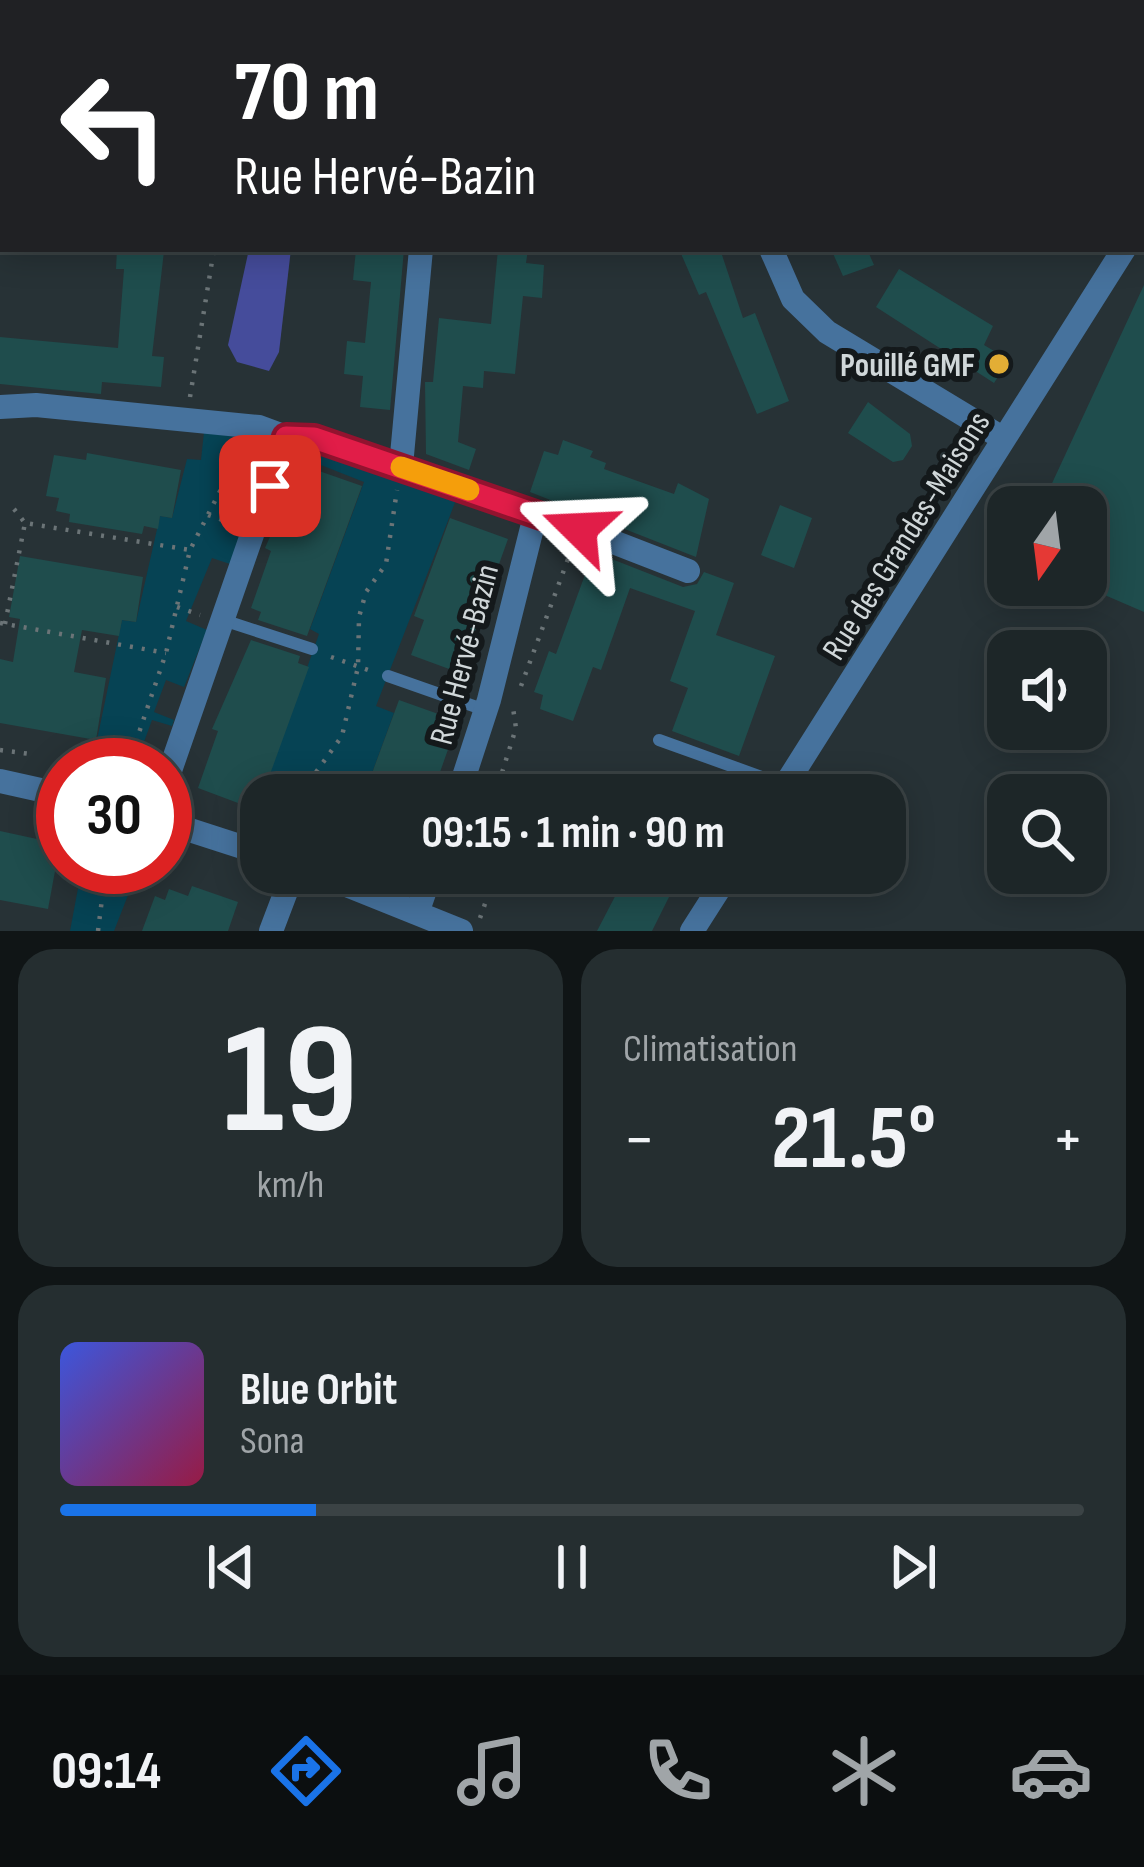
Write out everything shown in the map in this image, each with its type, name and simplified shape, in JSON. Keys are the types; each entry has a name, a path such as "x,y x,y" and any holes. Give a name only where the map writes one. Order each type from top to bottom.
{"street":[{"path":"401,466 421,252"},
{"path":"772,252 794,299 827,332 1004,439"},
{"name":"Rue des Grandes-Maisons","path":"792,774 1122,252"},
{"path":"0,407 36,405 314,438 536,512 688,571"},
{"path":"182,738 286,437"},
{"name":"Rue Hervé-Bazin","path":"465,774 536,512"},
{"path":"0,782 36,789"},
{"path":"192,831 240,846"},
{"path":"271,931 285,894"},
{"path":"370,894 417,913 470,926"},
{"path":"417,913 424,894"},
{"path":"692,931 716,894"}],"lane":[{"path":"223,620 312,650"},
{"path":"388,676 486,710"},
{"path":"659,740 743,774"}],"path":[{"path":"187,420 214,252"},
{"path":"137,738 166,653 190,550 246,441 259,428"},
{"path":"315,774 342,736 358,667 359,617 366,592 386,564 401,466"},
{"path":"14,509 26,523 190,550"},
{"path":"26,523 3,624 166,653"},
{"path":"502,774 516,728 513,706 579,529"},
{"path":"312,650 388,676"},
{"path":"0,749 30,754 30,759"},
{"path":"98,931 103,894"},
{"path":"470,926 487,894"}],"shaded area":[{"path":"248,252 291,252 279,352 269,371 237,362 228,345"},
{"path":"204,432 258,438 224,522 242,531 230,564 212,558 186,621 207,630 184,687 166,680 154,712 174,720 172,726 152,720 145,738 97,738 122,620 136,622 160,516 172,518 187,459 201,460"},
{"path":"315,449 456,500 376,706 394,713 372,774 269,774 319,634 310,629 364,482 303,458 277,517 273,514 290,460"},
{"path":"77,894 128,894 114,931 70,931"}],"building":[{"path":"117,252 164,252 152,356 164,357 161,387 102,382 101,394 0,384 0,337 118,348 124,269 116,269"},
{"path":"356,252 404,252 390,410 360,407 363,376 344,374 347,341 365,343 371,282 353,280"},
{"path":"498,252 528,252 526,263 544,265 542,298 523,296 515,374 484,371 483,388 463,386 458,442 476,449 469,470 426,454 425,382 433,382 439,318 491,324"},
{"path":"680,252 721,252 743,318 755,313 789,401 757,414 706,292 699,295"},
{"path":"832,252 868,252 874,265 843,276"},
{"path":"899,269 993,326 984,345 1009,360 994,383 876,307"},
{"path":"1144,285 1144,612 1107,596 1107,486 1051,486"},
{"path":"868,402 910,434 912,446 903,460 893,462 848,433"},
{"path":"563,440 593,451 590,457 606,463 604,469 674,494 678,483 709,499 696,557 530,492 544,451 558,455"},
{"path":"87,453 181,470 172,518 160,516 158,529 144,526 142,534 69,522 70,514 56,511 59,498 46,496 54,455 86,460"},
{"path":"302,465 362,486 307,636 258,620 261,612 251,608 271,551 265,548"},
{"path":"780,505 812,518 794,568 761,555"},
{"path":"450,518 508,539 460,673 411,655 424,620 414,616"},
{"path":"20,556 143,577 136,622 122,620 119,636 82,630 74,672 106,678 96,738 0,723 0,659 13,662 20,619 9,617"},
{"path":"604,556 683,587 697,584 704,572 734,583 716,635 775,656 739,756 672,731 688,688 670,681 695,611 630,588 601,670 593,667 573,721 540,709 543,695 534,692 549,651 556,654 586,572 596,576"},
{"path":"251,640 300,656 298,663 309,667 270,774 240,774 240,804 198,788 218,731 212,729"},
{"path":"399,700 458,721 439,774 372,774"},
{"path":"0,831 36,839 36,894 51,894 48,909 0,900"},
{"path":"192,886 238,902 228,931 142,931 155,896 165,900 167,894 188,896"},
{"path":"616,894 670,894 652,931 597,931"}],"slow traffic":[{"path":"401,467 469,490"}],"place":[{"name":"Pouillé GMF","path":"999,364"}],"route":[{"path":"270,486 286,437 314,438 579,529"}]}
